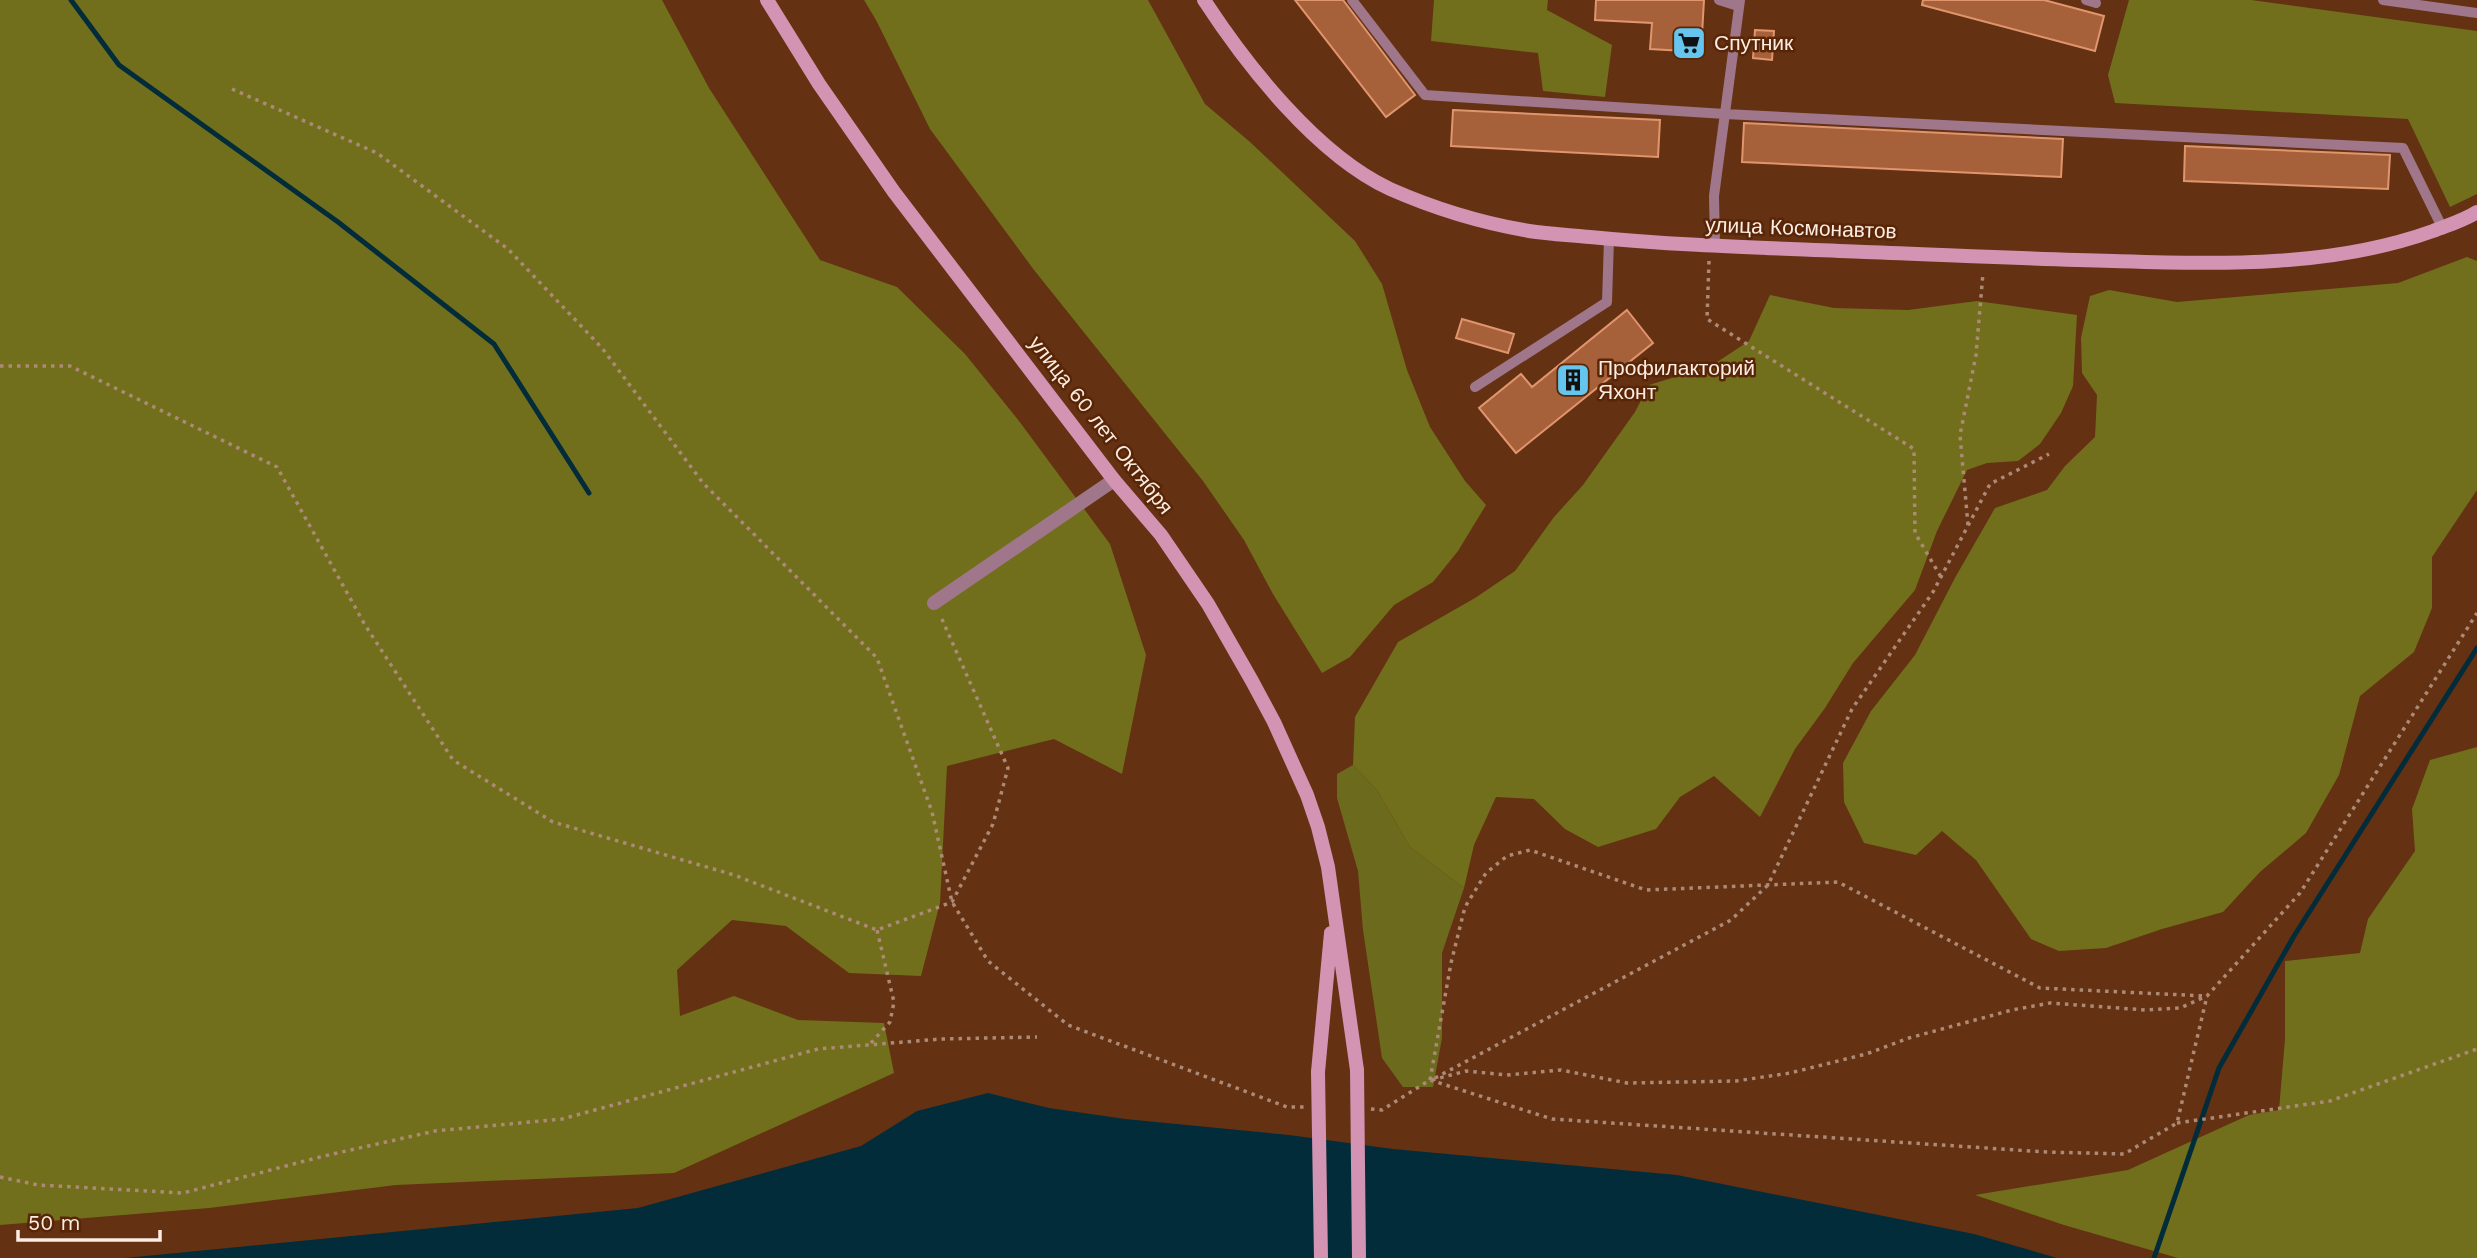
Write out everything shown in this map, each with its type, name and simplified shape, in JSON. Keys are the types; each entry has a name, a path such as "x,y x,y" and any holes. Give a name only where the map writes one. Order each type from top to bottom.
{"main road":[{"name":"улица 60 лет Октября","path":"767,0 819,84 894,192 1114,480 1161,535 1208,604 1274,722 1307,795 1328,867 1333,910"},
{"name":"улица Космонавтов","path":"1203,0 1258,73 1299,121 1350,164 1389,188 1459,214 1528,231 1715,246 2195,263 2300,259 2351,253 2381,247 2442,227 2477,212"},
{"path":"1333,910 1357,1070 1359,1258"},
{"path":"1321,1258 1318,1073 1333,910"}],"street":[{"path":"934,603 1114,480"}],"lane":[{"path":"1352,0 1425,95 1725,114 2403,148 2442,227"},
{"path":"1715,246 1714,196 1739,3 1719,0"},
{"path":"2382,0 2477,13"},
{"path":"1475,387 1607,302 1609,239"}],"path":[{"path":"232,89 377,153 508,248 602,348 703,483 877,659 932,813 952,902 988,961 1068,1026 1287,1107 1314,1107"},
{"path":"1715,246 1708,266 1707,319 1914,449 1915,533 1941,577"},
{"path":"1968,525 1960,435 1976,355 1984,257"},
{"path":"0,366 70,366 277,467 365,625 453,760 553,822 734,875 877,930 952,902 993,824 1007,768 934,603"},
{"path":"1368,1109 1382,1110 1430,1080 1731,920 1769,885 1852,709 1933,592 1990,484 2049,454"},
{"path":"1430,1080 1466,1071 1507,1075 1561,1070 1626,1083 1736,1081 1790,1073 2012,1010 2050,1003 2146,1010 2180,1008 2207,996 2300,893 2477,613"},
{"path":"1430,1080 1451,963 1465,907 1486,873 1507,856 1530,850 1646,890 1838,882 2039,988 2207,996"},
{"path":"870,1045 890,1022 894,1002 877,930"},
{"path":"2177,1123 2207,996"},
{"path":"0,1177 38,1185 183,1193 435,1130 562,1119 818,1048 941,1039 1037,1037"},
{"path":"1430,1080 1552,1119 2046,1152 2124,1154 2177,1123 2330,1101 2477,1049"}],"shaded area":[{"path":"0,0 662,0 709,88 820,260 897,287 965,354 1019,421 1110,544 1146,655 1122,774 1054,739 947,766 940,903 921,976 849,973 786,926 732,920 677,970 680,1016 734,996 798,1020 884,1023 894,1073 674,1173 396,1185 209,1208 0,1225"},
{"path":"864,0 1148,0 1205,104 1250,142 1355,241 1382,284 1407,370 1430,427 1465,481 1486,505 1458,551 1433,582 1394,605 1350,657 1322,673 1273,594 1244,540 1203,481 1034,270 930,129"},
{"path":"1434,0 1548,0 1547,10 1612,45 1605,97 1543,91 1538,53 1431,41"},
{"path":"2129,0 2251,0 2477,31 2477,194 2450,207 2408,119 2115,103 2108,75"},
{"path":"2467,257 2477,261 2477,490 2432,557 2432,608 2414,652 2360,696 2339,775 2306,833 2260,872 2223,912 2106,948 2059,951 2031,939 1976,860 1942,831 1916,855 1864,843 1844,802 1843,763 1871,711 1915,655 1995,508 2047,490 2065,466 2095,437 2097,395 2082,373 2081,338 2090,296 2109,290 2177,302 2398,283"},
{"path":"1770,295 1834,308 1908,310 1977,301 2077,315 2073,386 2061,413 2040,444 2018,461 1987,463 1967,470 1937,531 1915,590 1853,663 1795,749 1760,817 1714,776 1680,797 1656,829 1598,847 1565,829 1534,799 1496,797 1474,845 1464,888 1410,847 1377,790 1353,765 1355,717 1398,642 1475,598 1515,571 1554,517 1583,485 1635,412 1649,385 1711,366 1749,341"},
{"path":"2477,747 2477,1258 2178,1258 2064,1225 1975,1195 2128,1170 2249,1115 2279,1110 2285,1039 2285,961 2360,953 2368,919 2415,851 2412,809 2430,760"},
{"path":"1353,765 1377,790 1410,847 1464,888 1442,953 1442,1038 1433,1087 1403,1087 1382,1058 1363,930 1358,871 1337,798 1337,774"}],"water":[{"path":"988,1093 1049,1108 1125,1119 1289,1135 1393,1149 1677,1175 1974,1234 2057,1258 125,1258 638,1208 861,1146 917,1111"}],"building":[{"path":"1295,0 1343,0 1415,95 1386,117"},
{"path":"1596,0 1704,0 1701,52 1650,49 1652,23 1595,20"},
{"path":"1923,0 2044,0 2104,16 2095,51 1922,5"},
{"path":"1755,30 1774,31 1772,60 1753,58"},
{"path":"1453,110 1660,120 1658,157 1451,146"},
{"path":"1744,123 2063,139 2061,177 1742,162"},
{"path":"2185,146 2390,155 2388,189 2184,181"},
{"name":"Профилакторий Яхонт","path":"1627,310 1653,343 1516,453 1479,408 1521,374 1532,387"},
{"path":"1462,319 1514,334 1508,353 1456,338"}],"waterway":[{"path":"71,0 119,65 338,222 494,344 589,493"},
{"path":"2154,1258 2219,1068 2294,936 2477,648"}],"place":[{"name":"Спутник","path":"1689,43"},
{"name":"Профилакторий Яхонт","path":"1573,380"}]}
